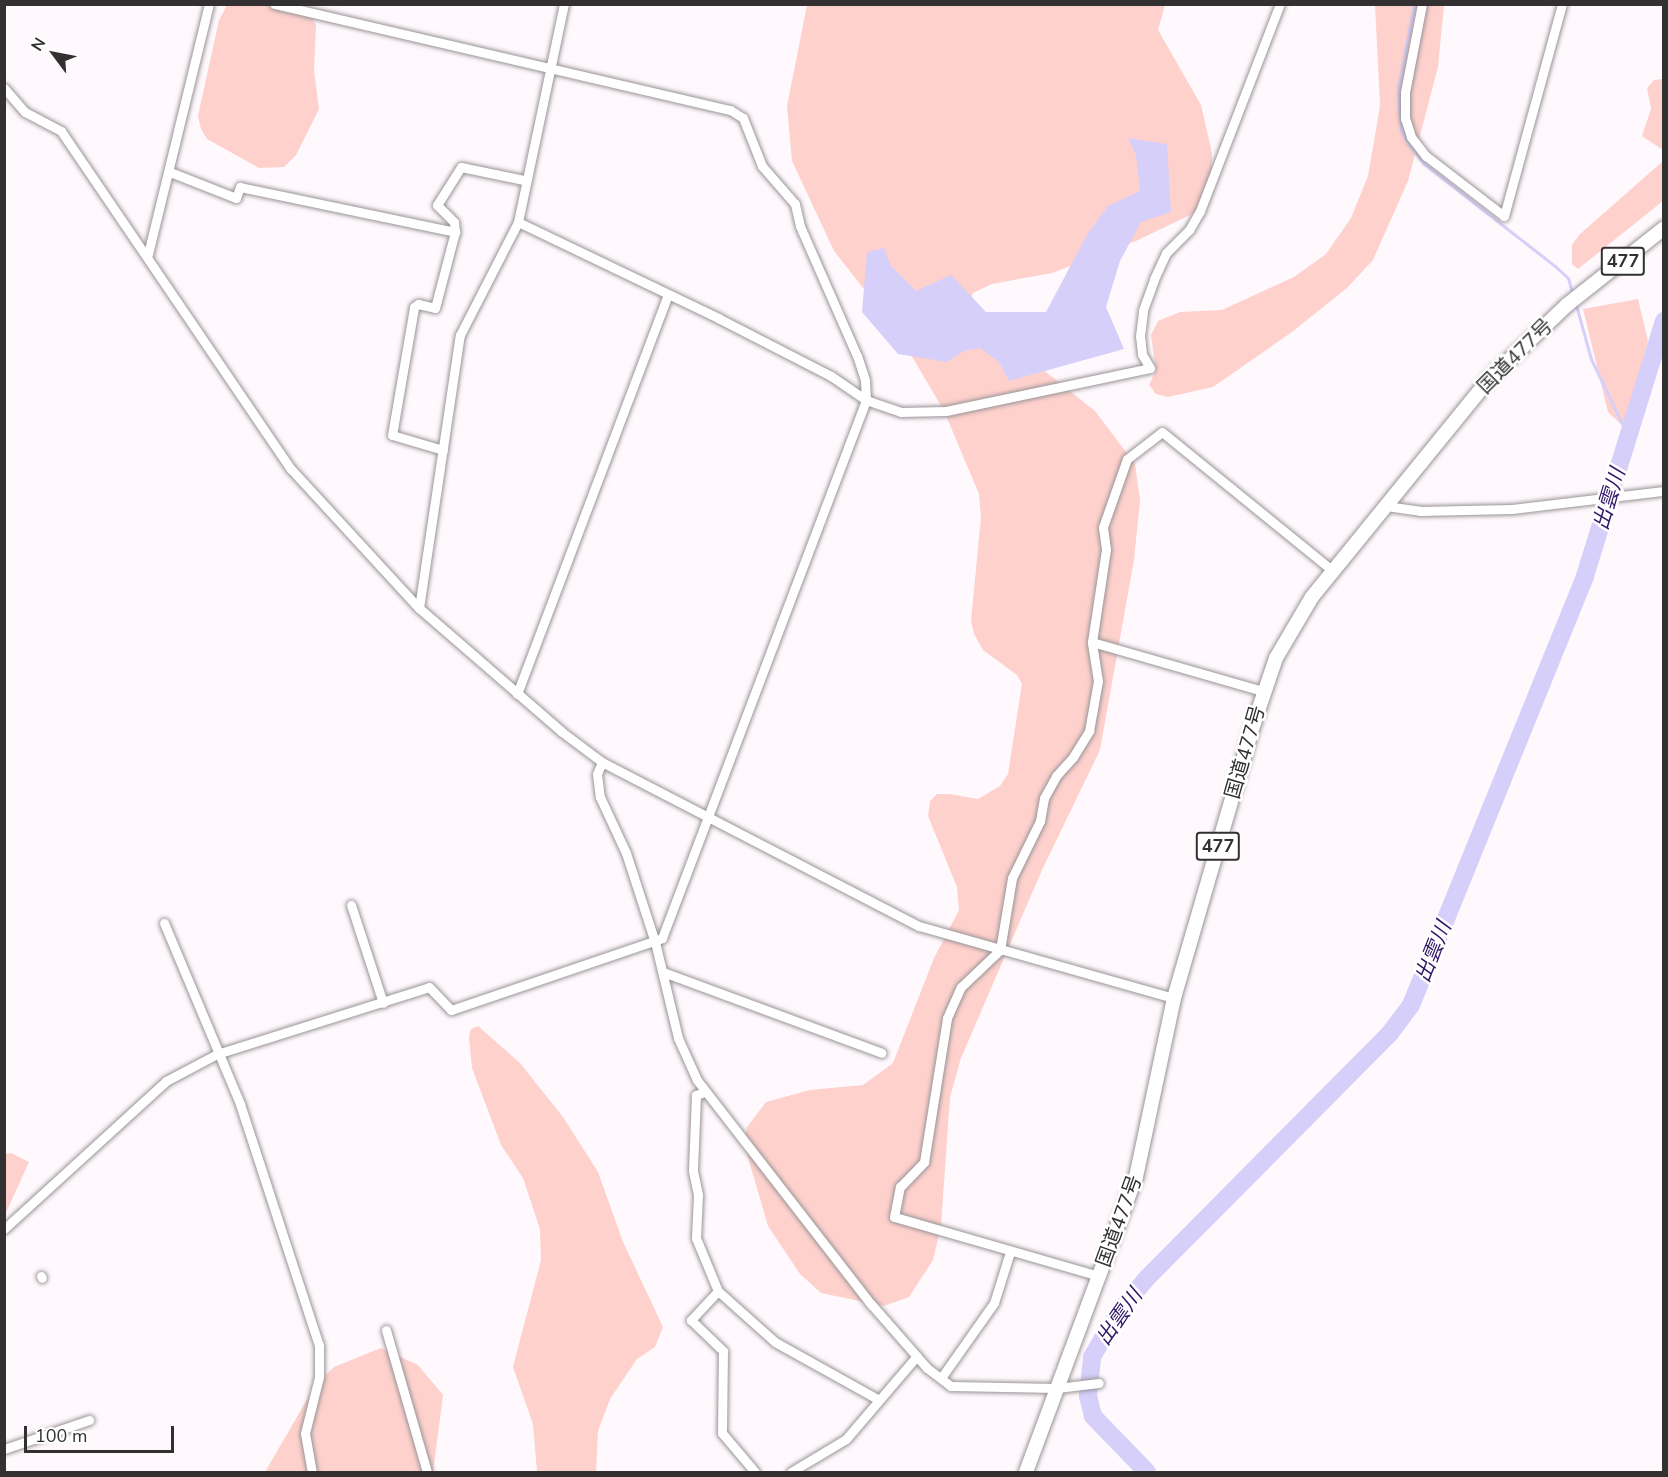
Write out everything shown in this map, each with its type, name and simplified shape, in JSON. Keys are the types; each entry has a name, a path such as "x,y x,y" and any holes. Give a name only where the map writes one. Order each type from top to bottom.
{"highway":[{"name":"国道477号","path":"1026,1473 1136,1177 1174,998 1263,691 1293,626 1333,571 1490,378 1567,305 1664,228"}],"street":[{"path":"148,254 170,172 209,4"},
{"path":"4,1229 166,1081 217,1054 429,987 451,1010 662,938 866,400 865,380 857,356 800,226 795,204 762,166 743,118 730,110 274,4"},
{"path":"419,608 460,335 518,222 524,180 564,4"},
{"path":"518,222 831,376 866,400 901,412 946,411 1150,368 1142,354 1140,336 1143,310 1154,279 1166,253 1189,230 1200,211 1280,4"},
{"path":"1422,4 1406,92 1405,118 1411,137 1426,156 1504,216 1562,4"},
{"path":"4,88 25,112 61,131 148,254 291,469 419,608 517,694 602,762 919,926 1174,998"},
{"path":"443,450 392,435 414,307 418,304 435,308 455,232 454,222 437,205 461,167 524,180"},
{"path":"170,172 236,198 240,187 455,232"},
{"path":"517,694 668,295"},
{"path":"1099,1276 894,1217 900,1187 924,1162 947,1018 961,987 1000,950 1012,878 1040,820 1044,798 1089,731 1095,710 1098,681 1092,642 1106,549 1102,527 1127,459 1162,432 1333,571"},
{"path":"1386,506 1467,511 1664,491"},
{"path":"1092,642 1263,691"},
{"path":"602,762 597,774 600,797 626,853 655,942 678,1038 704,1092 872,1304 917,1356 951,1386 1057,1388 1074,1384 1099,1383"},
{"path":"351,905 383,1003"},
{"path":"164,923 203,1011 217,1054 240,1104 319,1345 319,1377 305,1433 312,1473"},
{"path":"663,972 882,1053"},
{"path":"704,1092 696,1095 693,1171 698,1195 696,1238 718,1291 775,1342 879,1400"},
{"path":"940,1378 994,1303 1010,1252"},
{"path":"718,1291 692,1320 723,1351 722,1433 755,1473"},
{"path":"386,1330 427,1473"},
{"path":"790,1473 846,1439 917,1356"},
{"path":"4,1449 89,1420"}],"shaded area":[{"path":"227,5 296,5 310,14 316,25 314,71 319,109 296,155 284,167 259,168 207,139 201,129 198,116 219,20"},
{"path":"807,5 1165,5 1158,30 1201,105 1212,153 1211,196 1192,214 1136,241 1052,273 992,284 973,293 968,310 1095,411 1135,464 1140,500 1134,560 1100,750 1042,870 961,1058 950,1097 941,1226 933,1260 909,1297 884,1306 821,1293 800,1274 768,1226 744,1144 747,1127 766,1102 810,1090 863,1085 893,1063 934,958 959,910 957,887 928,816 930,801 937,794 978,799 1000,786 1008,774 1022,684 1017,675 983,650 974,634 971,621 981,517 979,494 944,411 897,331 834,251 792,161 787,106"},
{"path":"1375,5 1444,5 1438,67 1408,181 1373,260 1347,288 1292,332 1213,387 1168,397 1156,394 1149,385 1156,370 1151,335 1158,321 1180,312 1222,310 1294,277 1326,254 1351,218 1368,176 1380,106"},
{"path":"1664,79 1663,150 1642,136 1651,109 1647,88 1654,80"},
{"path":"1128,138 1167,144 1171,212 1141,222 1120,261 1106,307 1124,349 1009,381 999,362 980,348 964,351 947,362 898,354 862,312 867,252 884,248 891,266 916,291 951,275 986,312 1046,312 1088,233 1108,206 1140,191 1136,155"},
{"path":"1663,161 1663,201 1578,269 1572,264 1572,245 1579,235"},
{"path":"1638,299 1648,341 1625,428 1608,412 1583,309"},
{"path":"478,1026 520,1063 563,1117 598,1172 623,1242 663,1327 655,1347 637,1359 610,1399 598,1431 596,1472 537,1472 533,1424 513,1367 541,1260 540,1229 523,1178 501,1145 472,1068 469,1037 471,1029"},
{"path":"11,1153 29,1162 5,1215 5,1154"},
{"path":"381,1348 418,1365 443,1395 433,1472 265,1472 316,1384 334,1367"}],"waterway":[{"path":"1414,4 1398,89 1401,130 1408,143 1423,163 1555,266 1568,278 1573,295"},
{"path":"1576,305 1591,359 1630,440"},
{"name":"出雲川","path":"1147,1472 1093,1416 1088,1396 1092,1357 1119,1311 1147,1278 1390,1033 1411,1005 1585,576 1664,321"}]}
